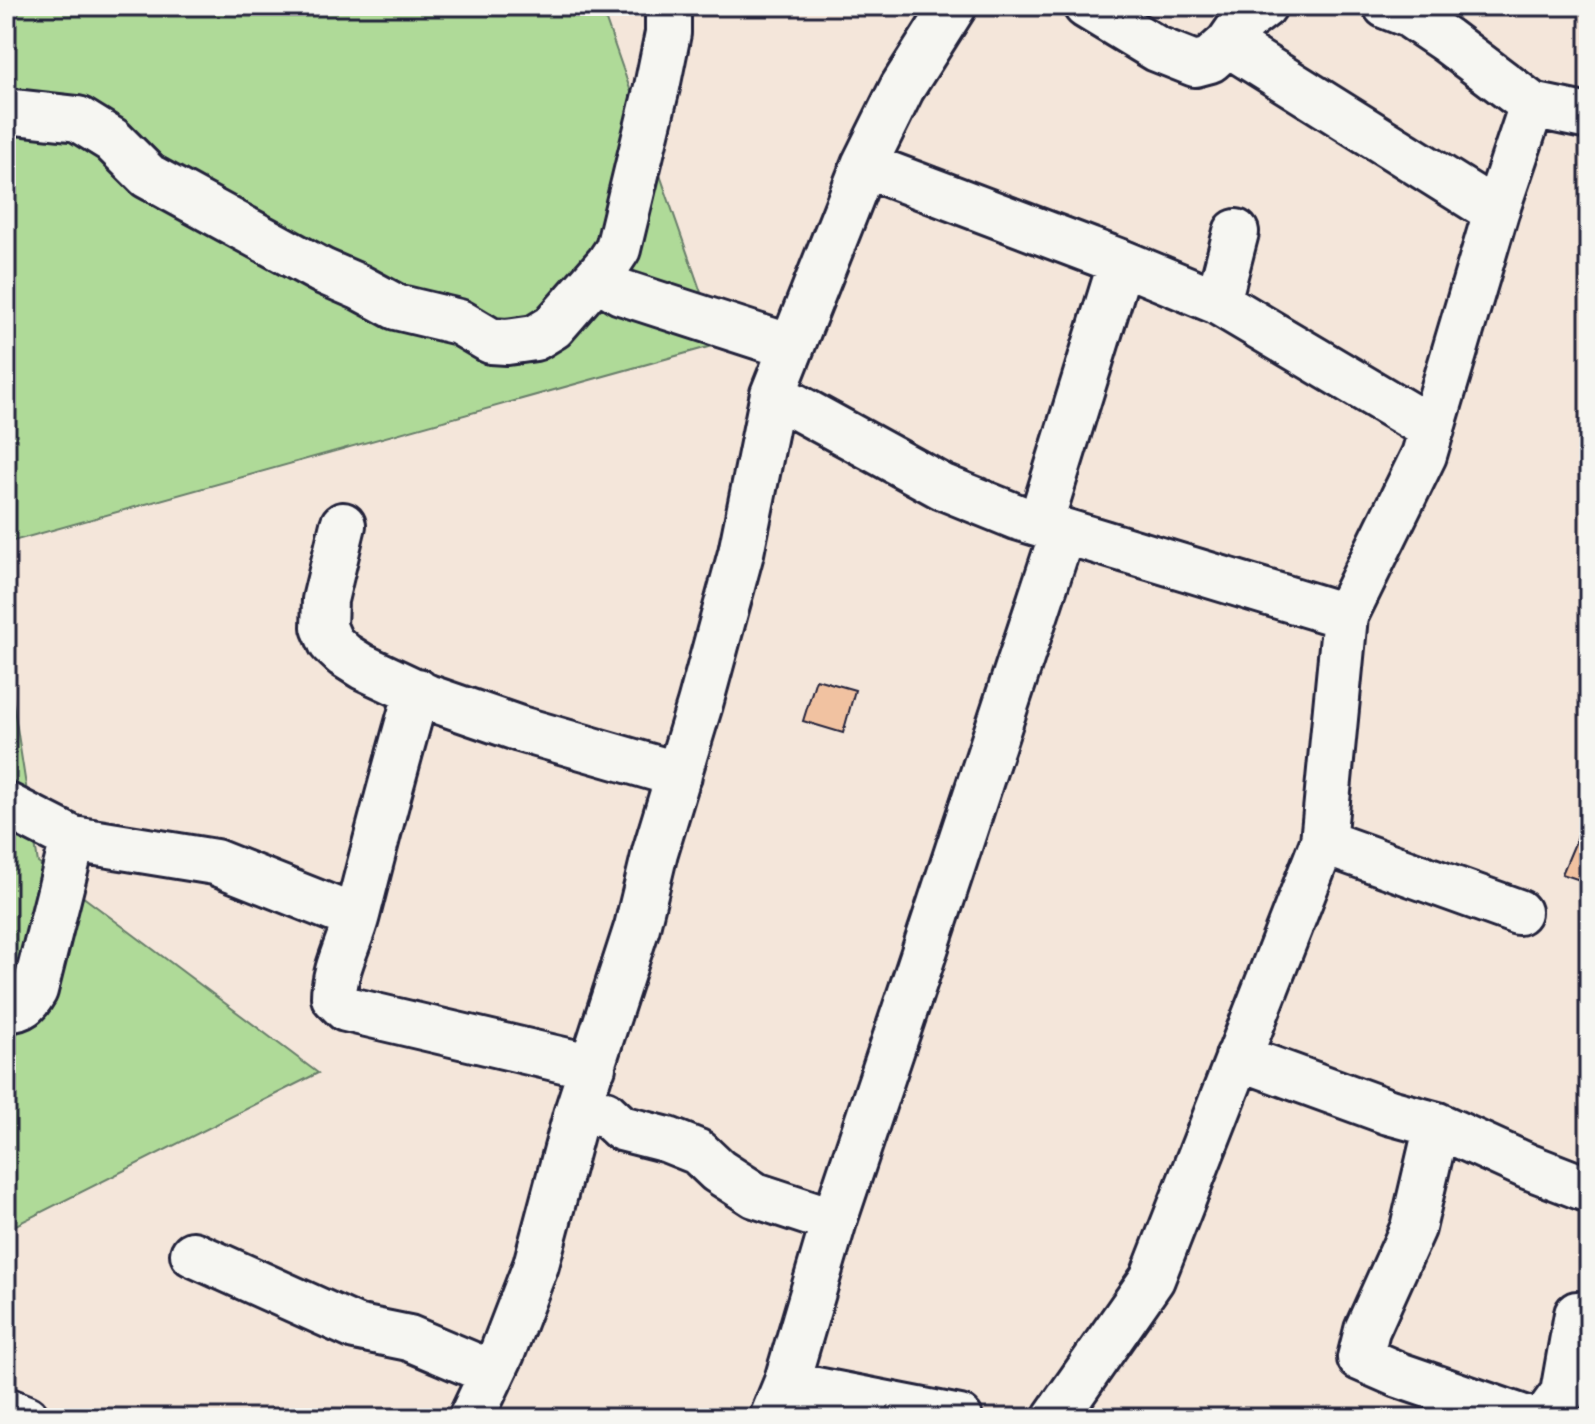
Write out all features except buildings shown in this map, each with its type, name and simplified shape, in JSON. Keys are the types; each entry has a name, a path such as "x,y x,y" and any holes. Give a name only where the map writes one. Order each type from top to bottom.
{"street":[{"path":"6,111 78,119 112,140 148,176 322,271 396,307 459,322 491,341 535,338 553,327 618,249 657,87 668,33 668,6"},
{"path":"471,1418 536,1265 576,1115 637,927 655,852 741,553 773,394 864,165 902,88 954,6"},
{"path":"1086,6 1157,49 1195,64 1210,60 1228,44 1244,21 1264,6"},
{"path":"1387,6 1409,15 1446,40 1532,105 1589,117"},
{"path":"1228,44 1496,212"},
{"path":"1055,1418 1152,1279 1323,842 1345,616 1424,455 1496,212 1532,105"},
{"path":"864,165 1218,302 1432,429"},
{"path":"1218,302 1236,232"},
{"path":"960,1418 779,1401 834,1221 906,1010 1051,527 1121,262"},
{"path":"597,277 621,292 791,347"},
{"path":"773,394 943,487 1017,517 1345,616"},
{"path":"343,525 325,600 324,627 331,643 344,655 427,697 520,729 679,775"},
{"path":"417,691 356,918 334,984 334,997 346,1009 593,1067"},
{"path":"6,805 73,839 215,862 356,918"},
{"path":"6,1010 18,1009 27,1003 35,990 73,839"},
{"path":"1323,842 1518,912"},
{"path":"1238,1057 1389,1112 1437,1125 1589,1190"},
{"path":"576,1115 605,1113 621,1128 668,1140 698,1152 718,1171 755,1195 834,1221"},
{"path":"1437,1125 1413,1228 1367,1330 1360,1358 1399,1375 1524,1418"},
{"path":"193,1254 355,1327 409,1338 492,1373"},
{"path":"1545,1418 1563,1393 1577,1314"},
{"path":"6,1410 26,1418"}],"green space":[{"path":"6,6 601,6 719,344 6,543"},
{"path":"6,657 38,863 318,1073 6,1230"}]}
